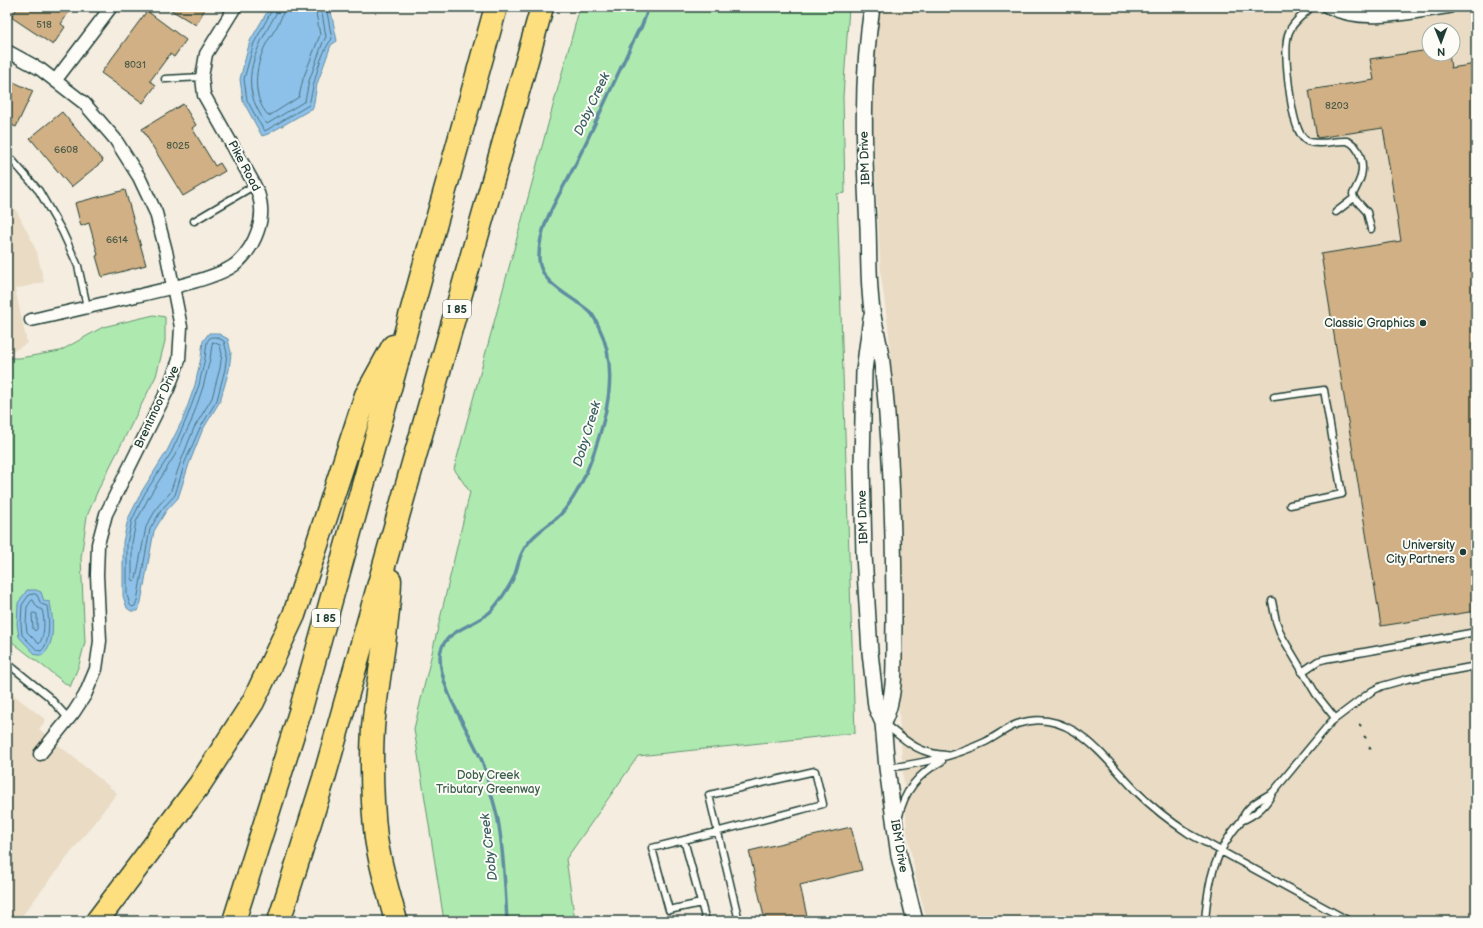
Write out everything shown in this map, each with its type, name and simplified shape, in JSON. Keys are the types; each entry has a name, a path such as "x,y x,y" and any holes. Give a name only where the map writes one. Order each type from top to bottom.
{"highway":[{"name":"I 85","path":"234,921 300,712 496,7"},
{"name":"I 85","path":"279,921 324,778 390,549 542,7"},
{"path":"97,921 200,784 253,702 294,615 366,395 411,313"},
{"path":"390,549 389,602 385,642 377,687 373,729 373,782 376,838 381,865 396,921"}],"street":[{"path":"55,81 111,7"},
{"name":"Pike Road","path":"31,320 173,287 216,275 238,263 249,249 258,232 262,212 259,196 255,185 204,95 202,77 206,54 235,7"},
{"name":"IBM Drive","path":"872,7 865,72 864,117 866,201 872,310 878,338 884,383 889,452 892,531 893,675 890,706 883,723"},
{"path":"1328,7 1347,14 1365,17 1449,7"},
{"name":"Brentmoor Drive","path":"7,51 40,70 84,103 115,139 139,177 156,213 166,251 181,327 179,360 168,389 106,514 98,544 97,575 100,641 96,669 85,695 69,719 40,754"},
{"name":"IBM Drive","path":"872,310 864,371 862,427 863,512 870,652 876,707 883,723 887,768 896,833 906,886 915,921"}],"lane":[{"path":"1311,7 1293,25 1286,43 1286,62 1296,124 1301,136 1308,141 1347,141 1355,144 1359,155 1361,174 1353,194 1354,198 1367,212 1371,229"},
{"path":"165,79 202,77"},
{"path":"7,157 12,160 40,192 62,231 78,266 88,307"},
{"path":"194,221 255,185"},
{"path":"1336,212 1354,198"},
{"path":"1274,397 1324,390 1342,494 1290,504"},
{"path":"1272,601 1278,629 1316,694 1335,718"},
{"path":"1302,672 1318,661 1325,659 1476,632"},
{"path":"7,663 48,696 69,719"},
{"path":"1205,921 1208,884 1212,870 1228,838 1248,809 1256,801 1274,792 1335,718 1372,691 1382,686 1407,679 1476,666"},
{"path":"896,833 899,814 903,802 915,781 926,771 954,755 985,742 1011,727 1023,723 1044,721 1061,724 1082,736 1139,794 1166,817 1197,839 1349,921"},
{"path":"883,723 910,744 922,751 937,755 954,755"},
{"path":"887,768 924,763 954,755"},
{"path":"701,902 669,910 652,848 717,832 823,804 815,771 709,795 717,832 739,921"},
{"path":"684,840 706,921"}],"path":[{"path":"1359,724 1363,728"},
{"path":"1364,736 1368,740"},
{"path":"1369,747 1372,751"}],"shaded area":[{"path":"880,7 1476,7 1476,921 927,921 916,878 907,831 899,715 902,617 898,464 889,334 881,276 872,110 873,58"},
{"path":"7,200 17,212 31,239 37,253 44,282 15,289 27,343 7,355"},
{"path":"7,690 46,720 39,729 117,793 18,921 7,921"}],"green space":[{"name":"Doby Creek Tributary Greenway","path":"580,7 849,7 843,97 845,193 837,194 855,733 638,756 566,859 575,921 444,921 414,729 470,492 454,469"},
{"path":"154,315 165,317 165,341 156,376 98,490 87,516 81,558 85,642 79,665 70,687 7,638 7,358 20,358 60,351 103,327"}],"water":[{"path":"270,7 330,7 337,41 331,45 317,84 313,108 262,136 243,101 240,79 250,41"},
{"path":"209,333 217,333 228,339 231,353 229,370 220,401 202,431 178,498 166,511 154,531 141,602 138,611 131,611 127,608 123,596 123,542 128,519 142,491 167,451 183,419 195,385 203,341"},
{"path":"27,590 36,590 41,592 44,601 50,602 53,623 52,637 47,650 43,655 36,655 19,637 17,624 18,603"}],"building":[{"path":"18,7 72,7 61,24 65,27 53,45 11,17"},
{"path":"166,7 206,7 196,25"},
{"path":"147,11 186,40 174,57 170,54 150,81 156,85 143,103 101,73"},
{"path":"1421,51 1421,62 1450,62 1451,68 1476,64 1476,611 1381,626 1321,254 1401,241 1383,128 1317,138 1309,90 1374,80 1370,59"},
{"path":"7,79 33,91 16,127 7,123"},
{"path":"183,104 196,125 192,128 215,166 220,163 225,171 183,196 142,129"},
{"path":"62,112 103,161 71,187 30,138"},
{"path":"125,190 146,265 102,277 96,256 98,255 89,223 81,226 75,203"},
{"path":"851,827 862,870 800,885 808,921 765,921 749,851"}],"waterway":[{"name":"Doby Creek","path":"507,921 502,845 498,820 485,768 456,710 445,683 441,670 441,648 451,635 490,612 507,589 515,574 520,557 526,546 532,538 560,515 575,496 592,458 602,426 609,392 610,375 605,341 595,318 583,306 559,290 545,276 539,259 540,246 542,234 551,210 575,165 638,31 641,28 649,7"}],"place":[{"name":"Classic Graphics","path":"1423,323"},
{"name":"University City Partners","path":"1463,552"}]}
